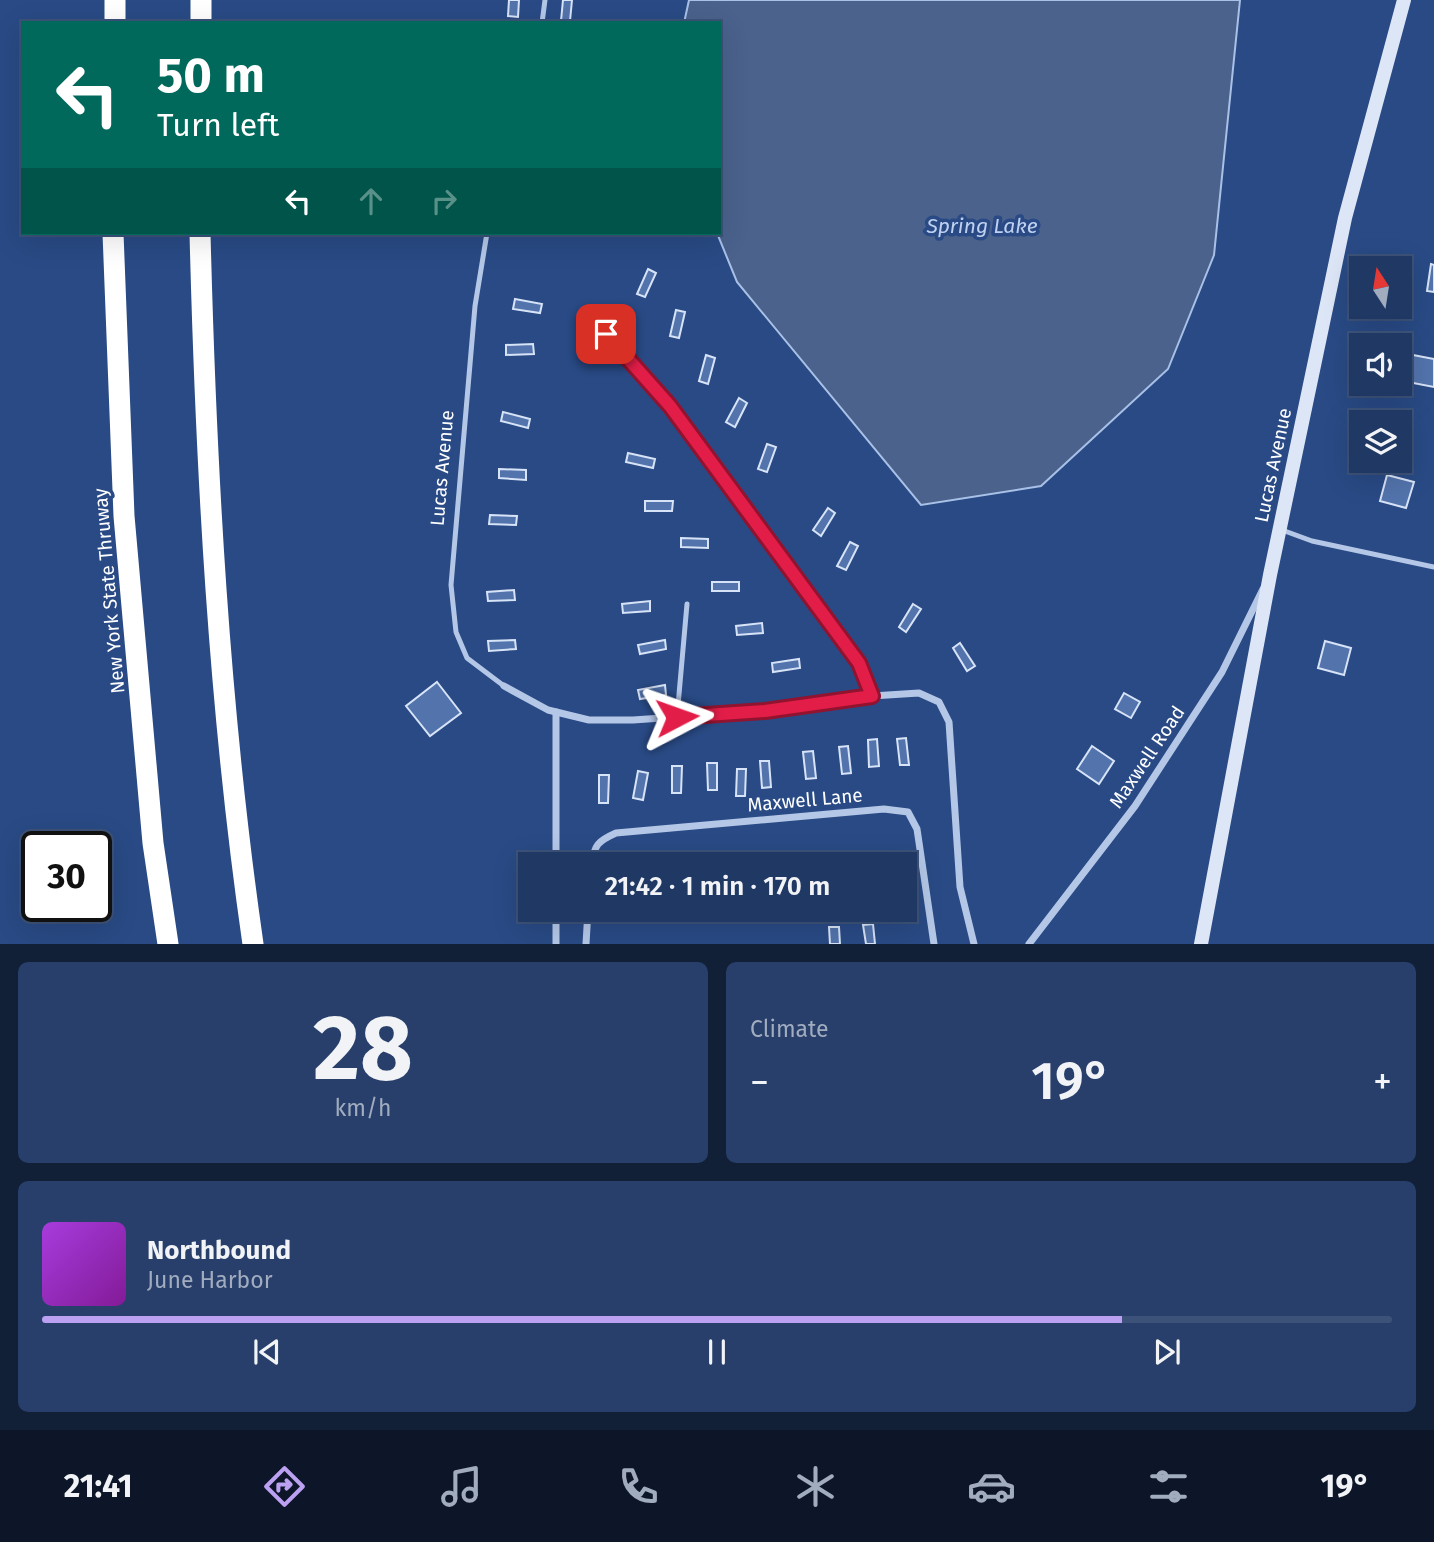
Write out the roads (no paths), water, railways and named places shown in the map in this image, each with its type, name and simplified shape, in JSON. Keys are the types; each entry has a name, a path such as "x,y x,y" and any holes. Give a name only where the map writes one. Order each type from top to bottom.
{"highway":[{"path":"115,0 115,21"},
{"path":"201,0 201,21"},
{"name":"New York State Thruway","path":"113,235 124,516 153,843 167,943"},
{"path":"200,235 203,378 224,684 244,882 253,943"}],"street":[{"name":"Lucas Avenue","path":"1202,943 1279,529 1345,218 1404,0"},
{"name":"Maxwell Road","path":"1029,943 1135,806 1222,672 1270,575"},
{"path":"505,686 556,712 589,720 765,711 872,696 919,693 939,702 949,722 960,887 974,943"},
{"path":"556,712 556,852"},
{"name":"Maxwell Lane","path":"593,852 598,842 616,833 884,809 908,812 917,829 934,943"},
{"path":"556,922 556,943"},
{"path":"586,943 587,922"}],"lane":[{"path":"542,21 545,0"},
{"name":"Lucas Avenue","path":"487,235 475,306 451,585 456,632 467,658 505,686"},
{"path":"606,334 670,406 851,651 859,663 872,696"},
{"path":"1279,529 1312,541 1434,566"},
{"path":"677,717 679,667 687,604"}],"water":[{"name":"Spring Lake","path":"689,0 1240,0 1214,255 1168,369 1041,486 921,505 737,282 718,235 721,235 721,21 684,21"}]}
